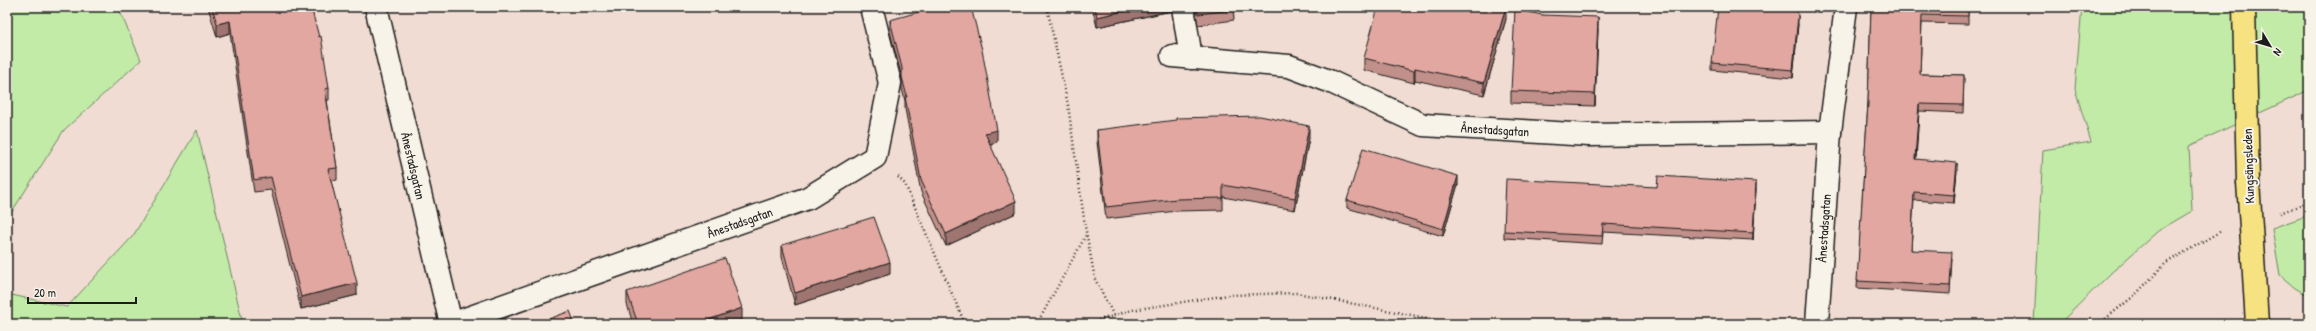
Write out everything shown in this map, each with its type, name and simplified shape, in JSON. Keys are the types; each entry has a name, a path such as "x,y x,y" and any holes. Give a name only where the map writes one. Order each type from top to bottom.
{"main road":[{"name":"Kungsängsleden","path":"2244,7 2248,182 2252,258 2258,324"}],"street":[{"name":"Ånestadsgatan","path":"376,7 451,324 808,198 875,157"},
{"path":"871,7 890,83 875,157"},
{"name":"Ånestadsgatan","path":"1183,7 1181,57 1289,66 1329,81 1423,125 1589,135 1830,132"},
{"name":"Ånestadsgatan","path":"1817,324 1830,132 1846,7"}],"path":[{"path":"1047,7 1068,105 1086,235 1095,279 1114,316"},
{"path":"875,157 905,184 965,324"},
{"path":"2277,214 2309,202"},
{"path":"2099,324 2135,296 2166,263 2228,229"},
{"path":"1037,324 1086,235"},
{"path":"1087,324 1132,310 1228,296 1297,293 1458,324"}],"green space":[{"path":"7,7 118,7 141,60 64,130 11,213 7,224"},
{"path":"2082,7 2309,7 2309,90 2189,146 2192,211 2158,231 2112,272 2063,320 2055,324 2034,324 2043,150 2091,142 2075,89"},
{"path":"197,130 243,324 7,324 7,294 67,307 133,236"},
{"path":"2309,215 2309,296 2295,288 2280,275 2272,228"}],"building":[{"path":"212,7 311,7 319,37 321,36 329,88 325,89 337,168 328,169 357,283 301,297 271,177 254,180 230,21 217,24"},
{"path":"937,7 971,7 982,50 997,130 985,133 1016,201 946,234 921,180 905,97 907,97 902,77 902,68 890,20"},
{"path":"1095,7 1142,7 1097,17"},
{"path":"1197,7 1233,7 1234,10 1198,14"},
{"path":"1378,7 1506,7 1484,83 1415,68 1414,71 1364,58"},
{"path":"1718,7 1797,7 1798,16 1793,70 1712,63"},
{"path":"1871,7 1968,7 1968,16 1922,15 1920,74 1964,75 1963,105 1919,104 1915,159 1957,163 1954,195 1914,192 1911,250 1952,252 1950,286 1857,281 1868,103"},
{"path":"1515,9 1542,15 1598,17 1595,94 1511,91"},
{"path":"1260,116 1309,126 1295,198 1223,185 1223,198 1177,199 1106,207 1097,130 1176,120 1176,118"},
{"path":"1363,148 1458,176 1443,229 1347,200"},
{"path":"1658,176 1756,182 1753,233 1603,224 1602,236 1504,231 1506,179 1657,187"},
{"path":"874,217 890,262 795,293 782,245"},
{"path":"725,258 742,308 697,324 638,324 627,292"},
{"path":"570,311 575,324 536,324"}]}
